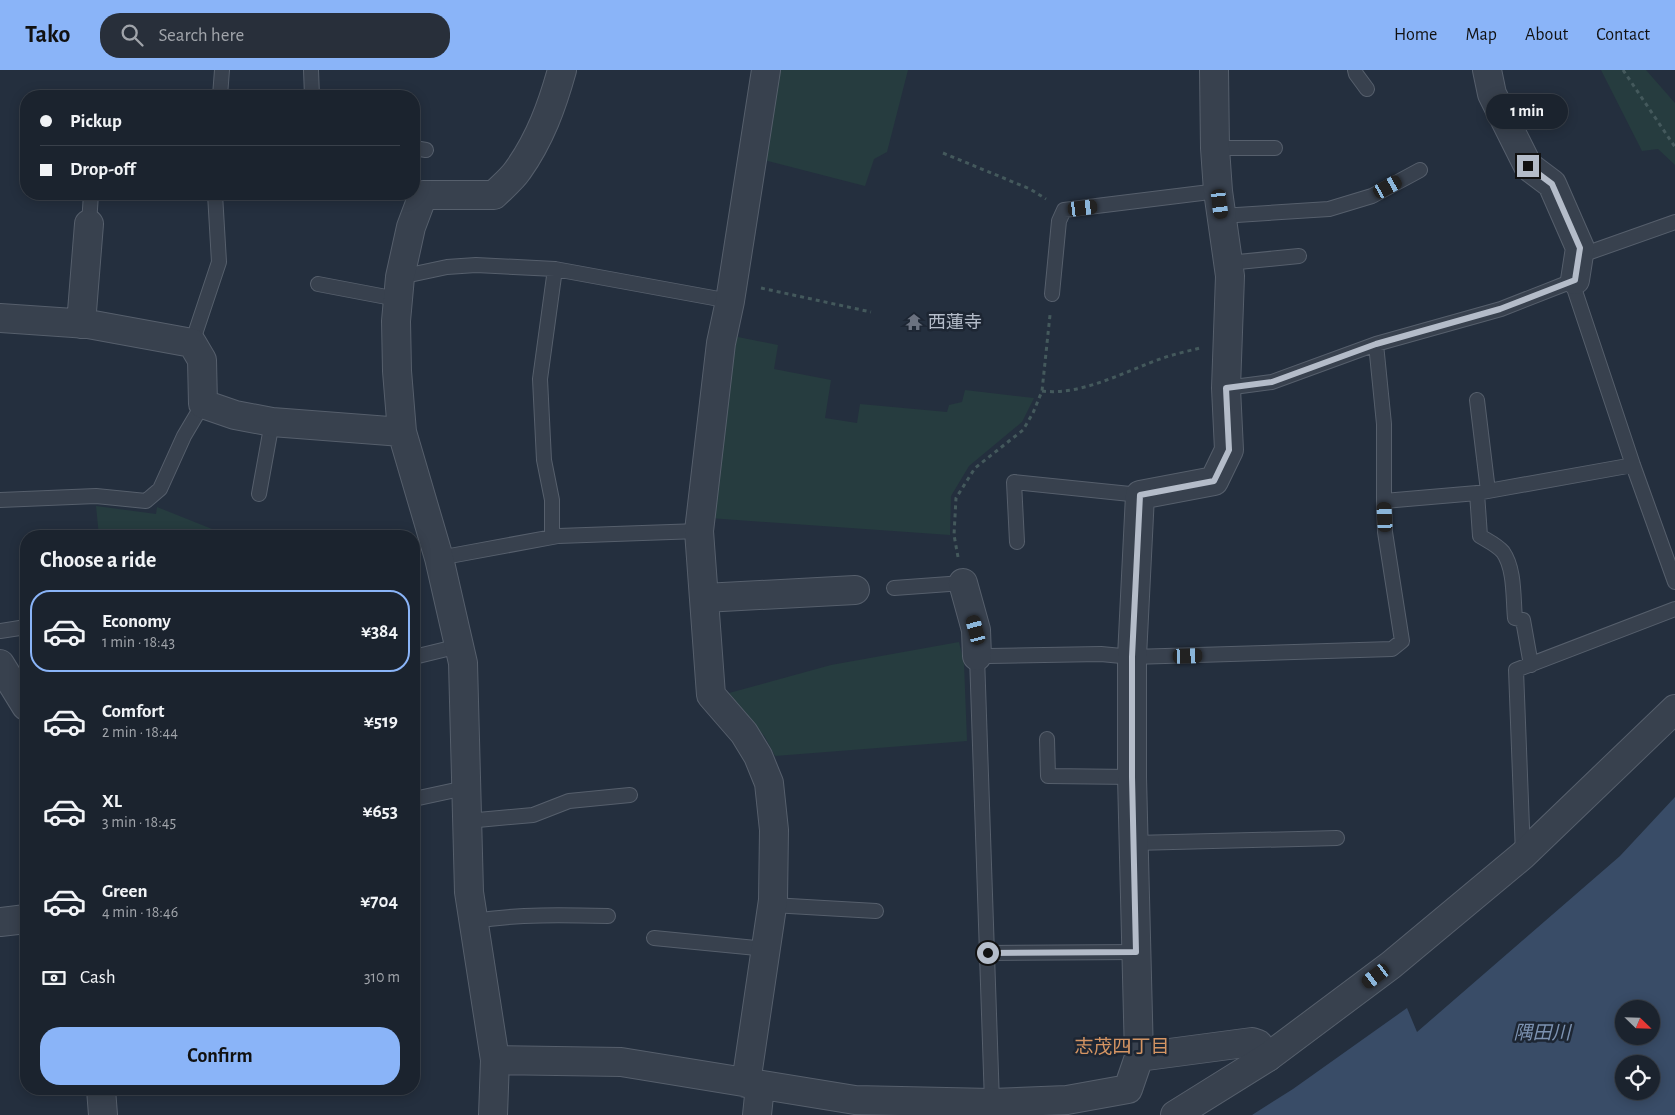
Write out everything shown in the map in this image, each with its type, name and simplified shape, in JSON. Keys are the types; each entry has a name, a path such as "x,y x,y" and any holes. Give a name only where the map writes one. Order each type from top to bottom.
{"street":[{"path":"492,1115 495,1060 469,892 463,663 438,558 402,432 397,371 399,288 411,228 423,195 494,195 518,171 543,129 553,105 562,70"},
{"path":"757,1115 753,1084 772,905 774,830 769,784 758,756 744,734 711,695 699,531 721,343 732,292 766,70"},
{"path":"495,1060 620,1062 855,1100 992,1103 1067,1100 1128,1089 1139,1057 1132,777 1132,657 1140,495 1214,481 1229,450 1226,388 1230,276 1214,148 1214,70"},
{"path":"1487,70 1492,94 1528,166 1552,184 1580,248 1577,268"},
{"path":"81,324 89,224"},
{"path":"0,318 81,324 192,343 202,360 203,404 234,415 272,422 402,432"},
{"path":"963,583 983,656"},
{"path":"704,598 854,590"},
{"path":"0,664 20,696"},
{"path":"1175,1115 1268,1057 1391,965 1523,855 1675,709"},
{"path":"0,922 20,919"},
{"path":"1139,1057 1252,1042 1258,1044 1268,1057"},
{"path":"102,1095 103,1115"}],"lane":[{"path":"220,90 222,70"},
{"path":"311,70 312,90"},
{"path":"1355,70 1367,89"},
{"path":"1214,148 1275,148"},
{"path":"1052,294 1059,221 1064,210 1220,203 1329,209 1372,196 1420,170"},
{"path":"89,224 91,200"},
{"path":"192,343 219,262 215,200"},
{"path":"1226,388 1272,382 1376,344 1500,309 1577,268 1675,222"},
{"path":"1228,263 1299,256"},
{"path":"318,284 399,288 447,267 476,265 555,269 732,292"},
{"path":"1577,268 1575,291 1633,465 1675,582"},
{"path":"552,537 552,500 544,460 540,379 555,269"},
{"path":"992,1103 983,656 1101,654 1132,657 1392,649 1402,640 1385,532 1384,424 1376,344"},
{"path":"1477,400 1483,492 1480,536 1493,543 1503,553 1511,570 1515,618 1522,620 1531,665"},
{"path":"0,500 96,496 146,501 160,489 184,436 203,404"},
{"path":"258,494 272,422"},
{"path":"1384,501 1483,492 1633,465"},
{"path":"1017,542 1014,482 1140,495"},
{"path":"438,558 552,537 699,531"},
{"path":"894,588 963,583"},
{"path":"1523,855 1516,670 1675,609"},
{"path":"0,632 20,628"},
{"path":"420,656 459,646"},
{"path":"1047,739 1048,776 1132,777"},
{"path":"420,798 465,788"},
{"path":"467,821 533,815 569,801 630,795"},
{"path":"1134,843 1337,838"},
{"path":"772,905 876,912"},
{"path":"474,921 566,915 608,916"},
{"path":"654,938 766,949"},
{"path":"988,953 1136,952"}],"path":[{"path":"1623,70 1675,147"},
{"path":"943,153 1030,189 1064,210"},
{"path":"732,292 871,312"},
{"path":"963,583 954,535 956,498 975,468 1023,430 1033,413 1042,391 1052,294"},
{"path":"1042,391 1053,393 1072,390 1112,378 1163,358 1228,342"}],"green space":[{"path":"780,70 908,70 887,152 874,159 865,186 764,160"},
{"path":"1601,70 1646,70 1675,103 1675,165 1658,149 1642,151"},
{"path":"733,336 778,345 774,369 831,380 825,418 857,423 860,404 947,412 949,405 962,402 965,390 1034,398 1022,422 969,466 951,496 950,535 709,518"},
{"path":"96,506 156,514 157,507 216,530 98,530"},
{"path":"959,642 964,663 967,741 775,756 765,737 729,693 831,665"}],"water":[{"name":"隅田川","path":"1675,797 1675,1115 1252,1115 1293,1089 1407,1008 1417,1032 1620,856"}],"place":[{"name":"西蓮寺","path":"914,322"}],"district":[{"name":"志茂四丁目","path":"1122,1046"}],"route":[{"path":"988,953 1136,952 1132,777 1132,657 1140,495 1214,481 1229,450 1226,388 1272,382 1376,344 1500,309 1575,280 1580,248 1552,184 1528,166"}]}
